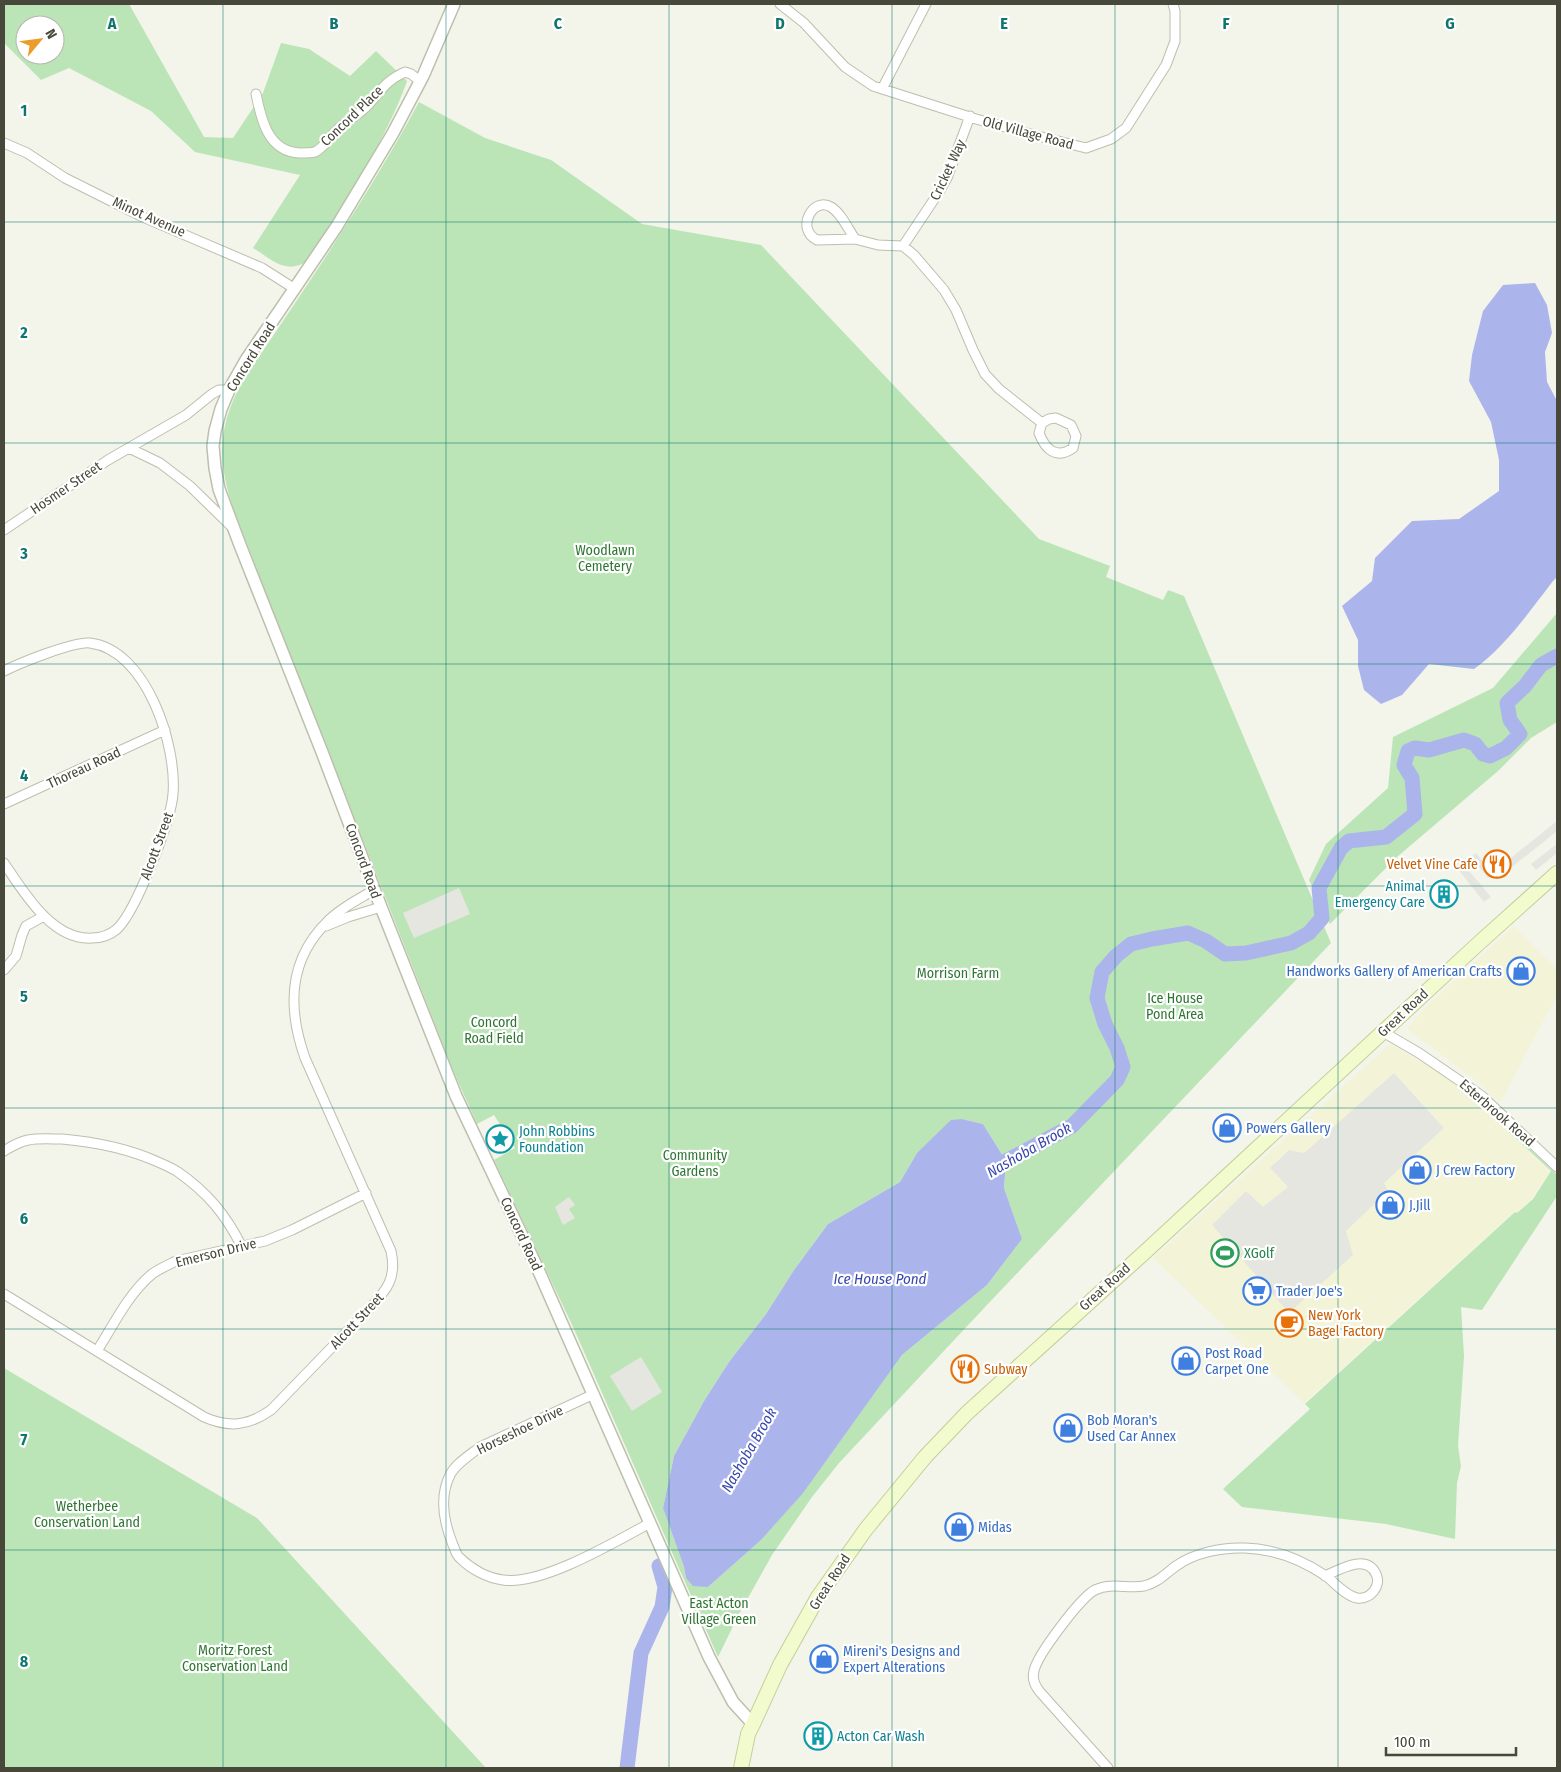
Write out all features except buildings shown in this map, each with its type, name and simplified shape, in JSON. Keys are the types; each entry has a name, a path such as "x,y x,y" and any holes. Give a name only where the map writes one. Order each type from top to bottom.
{"main road":[{"name":"Great Road","path":"741,1768 748,1734 780,1666 818,1597 866,1529 925,1457 967,1413 1557,873"}],"street":[{"name":"Concord Road","path":"454,4 420,81 393,133 337,226 246,360 229,390 216,424 214,438 214,455 219,489 456,1096 537,1267 717,1673 732,1702 753,1724"},
{"name":"Old Village Road","path":"780,4 804,24 845,67 873,86 1034,136 1086,148 1111,140 1126,128 1166,65 1175,41 1175,11 1173,4"},
{"path":"882,89 926,4"},
{"name":"Concord Place","path":"256,94 260,115 271,138 287,151 306,153 315,152 324,145 339,128 366,108 390,79 405,72 412,74 420,81"},
{"name":"Cricket Way","path":"904,246 947,178 970,116"},
{"name":"Minot Avenue","path":"4,143 27,152 65,178 143,216 262,268 295,289"},
{"path":"855,239 840,216 829,206 816,207 808,217 808,232 814,239 855,239 878,244 904,246 944,290 956,310 978,363 985,374 999,389 1042,423"},
{"name":"Hosmer Street","path":"4,530 129,448 186,415 216,392 229,390"},
{"path":"1056,418 1071,425 1076,436 1072,448 1062,454 1053,452 1041,437 1039,428 1042,423 1056,418"},
{"path":"129,448 160,463 190,486 233,528"},
{"name":"Alcott Street","path":"4,671 47,654 90,643 118,653 137,674 150,694 162,720 172,756 174,778 170,815 146,877 128,914 116,930 105,936 91,938 64,931 44,916 24,892 4,863"},
{"name":"Thoreau Road","path":"4,804 165,730"},
{"name":"Alcott Street","path":"4,1294 204,1417 228,1424 252,1422 263,1416 314,1367 384,1293 389,1285 393,1268 391,1251 312,1076 299,1041 294,1019 296,974 306,949 320,930 338,912 374,890"},
{"name":"Alcott Street","path":"320,930 341,919 381,907"},
{"path":"4,970 16,956 26,926 44,916"},
{"name":"Esterbrook Road","path":"1383,1032 1419,1052 1482,1096 1557,1167"},
{"path":"4,1151 15,1143 48,1138 85,1141 114,1146 136,1153 177,1171 208,1197 230,1223 242,1247"},
{"name":"Emerson Drive","path":"97,1351 138,1289 151,1275 176,1261 265,1241 292,1230 366,1193"},
{"name":"Horseshoe Drive","path":"594,1394 480,1448 466,1458 450,1474 444,1491 443,1508 448,1533 458,1557 481,1574 504,1580 531,1578 558,1569 650,1523"},
{"path":"1108,1768 1042,1695 1036,1686 1034,1675 1036,1664 1043,1650 1086,1597 1097,1589 1111,1586 1137,1587 1150,1585 1189,1559 1230,1548 1256,1548 1300,1561 1325,1576 1350,1596 1357,1598 1370,1596 1377,1585 1375,1572 1370,1567 1361,1563 1325,1576"}],"shaded area":[{"path":"1557,821 1557,831 1497,879 1487,877 1471,857 1476,853 1492,873"},
{"path":"1557,844 1557,853 1536,870 1531,864"},
{"path":"1459,859 1491,897 1484,902 1453,863"},
{"path":"459,888 470,914 414,938 403,913"},
{"path":"1514,926 1557,969 1557,995 1500,1103 1474,1079 1407,1029 1426,1007"},
{"path":"1390,1044 1465,1087 1550,1172 1532,1198 1517,1213 1515,1211 1304,1403 1153,1258"},
{"path":"1394,1073 1444,1128 1384,1183 1388,1191 1346,1231 1353,1255 1289,1313 1212,1225 1246,1191 1263,1207 1288,1187 1270,1168 1289,1150 1304,1153"},
{"path":"569,1197 575,1205 569,1209 575,1218 563,1225 555,1207"},
{"path":"641,1357 662,1392 632,1411 610,1376"}],"green space":[{"path":"4,4 129,4 204,137 233,138 263,93 281,43 309,49 350,76 376,51 407,81 387,128 348,196 308,261 293,267 279,264 253,248 300,175 195,152 151,111 69,68 41,80 26,65 65,65 65,15 15,15 15,54 4,43"},
{"name":"Woodlawn Cemetery","path":"419,102 485,138 551,160 642,224 761,245 1039,539 1110,566 1106,577 1163,600 1168,590 1184,596 1331,943 839,1463 812,1497 772,1555 739,1614 718,1657 574,1329 494,1160 515,1148 494,1115 477,1124 453,1070 236,516 225,479 222,447 224,431 234,398 243,380 335,243","holes":["962,1119 983,1124 1006,1161 1004,1188 1022,1239 987,1285 902,1355 803,1492 761,1540 708,1587 686,1578 684,1567 663,1508 674,1456 704,1401 729,1362 766,1314 794,1270 828,1224 900,1182 917,1153"]},
{"path":"1557,613 1557,722 1531,738 1498,771 1397,857 1330,924 1309,880 1326,844 1388,788 1393,737 1493,688"},
{"path":"1509,1129 1557,1175 1557,1196 1482,1310 1461,1307 1464,1356 1458,1446 1461,1466 1457,1483 1455,1539 1386,1524 1242,1507 1223,1489 1310,1409 1305,1404 1515,1212 1517,1213 1533,1199 1551,1171 1508,1131"},
{"name":"Moritz Forest Conservation Land","path":"4,1368 257,1518 486,1768 4,1768"}],"water":[{"path":"1535,283 1547,305 1552,333 1545,352 1547,382 1557,401 1557,577 1507,639 1474,669 1429,664 1402,695 1381,704 1364,690 1358,666 1358,640 1342,606 1372,581 1375,558 1412,521 1459,519 1499,491 1499,460 1491,422 1469,381 1472,355 1483,311 1503,285"},
{"name":"Ice House Pond","path":"962,1119 983,1124 1006,1161 1004,1188 1022,1239 987,1285 902,1355 803,1493 761,1540 708,1587 693,1586 686,1578 684,1567 663,1508 674,1456 704,1401 729,1362 766,1314 794,1270 828,1224 900,1182 917,1153 951,1120"}],"waterway":[{"name":"Nashoba Brook","path":"989,1173 1006,1161 1072,1126 1117,1080 1123,1067 1117,1048 1105,1024 1097,998 1102,972 1116,956 1131,944 1188,933 1206,941 1225,954 1246,953 1291,943 1309,933 1322,918 1319,888 1341,848 1349,841 1386,837 1415,814 1412,778 1404,765 1408,751 1415,748 1429,750 1464,740 1475,744 1483,754 1490,756 1506,748 1520,734 1510,720 1507,703 1525,686 1541,665 1557,656"},
{"name":"Nashoba Brook","path":"627,1768 641,1653 662,1607 665,1587 659,1566"}],"place":[{"name":"Velvet Vine Cafe","path":"1497,864"},
{"name":"Animal Emergency Care","path":"1444,894"},
{"name":"Handworks Gallery of American Crafts","path":"1521,971"},
{"name":"Powers Gallery","path":"1227,1128"},
{"name":"John Robbins Foundation","path":"500,1139"},
{"name":"J Crew Factory","path":"1417,1170"},
{"name":"J.Jill","path":"1390,1205"},
{"name":"XGolf","path":"1225,1253"},
{"name":"Trader Joe's","path":"1257,1291"},
{"name":"New York Bagel Factory","path":"1289,1323"},
{"name":"Post Road Carpet One","path":"1186,1361"},
{"name":"Subway","path":"965,1369"},
{"name":"Bob Moran's Used Car Annex","path":"1068,1428"},
{"name":"Midas","path":"959,1527"},
{"name":"Mireni's Designs and Expert Alterations","path":"824,1659"},
{"name":"Acton Car Wash","path":"818,1736"}],"park label":[{"name":"Morrison Farm","path":"958,973"},
{"name":"Ice House Pond Area","path":"1175,1006"},
{"name":"Concord Road Field","path":"494,1030"},
{"name":"Community Gardens","path":"695,1164"},
{"name":"Wetherbee Conservation Land","path":"87,1514"},
{"name":"East Acton Village Green","path":"719,1612"}]}
